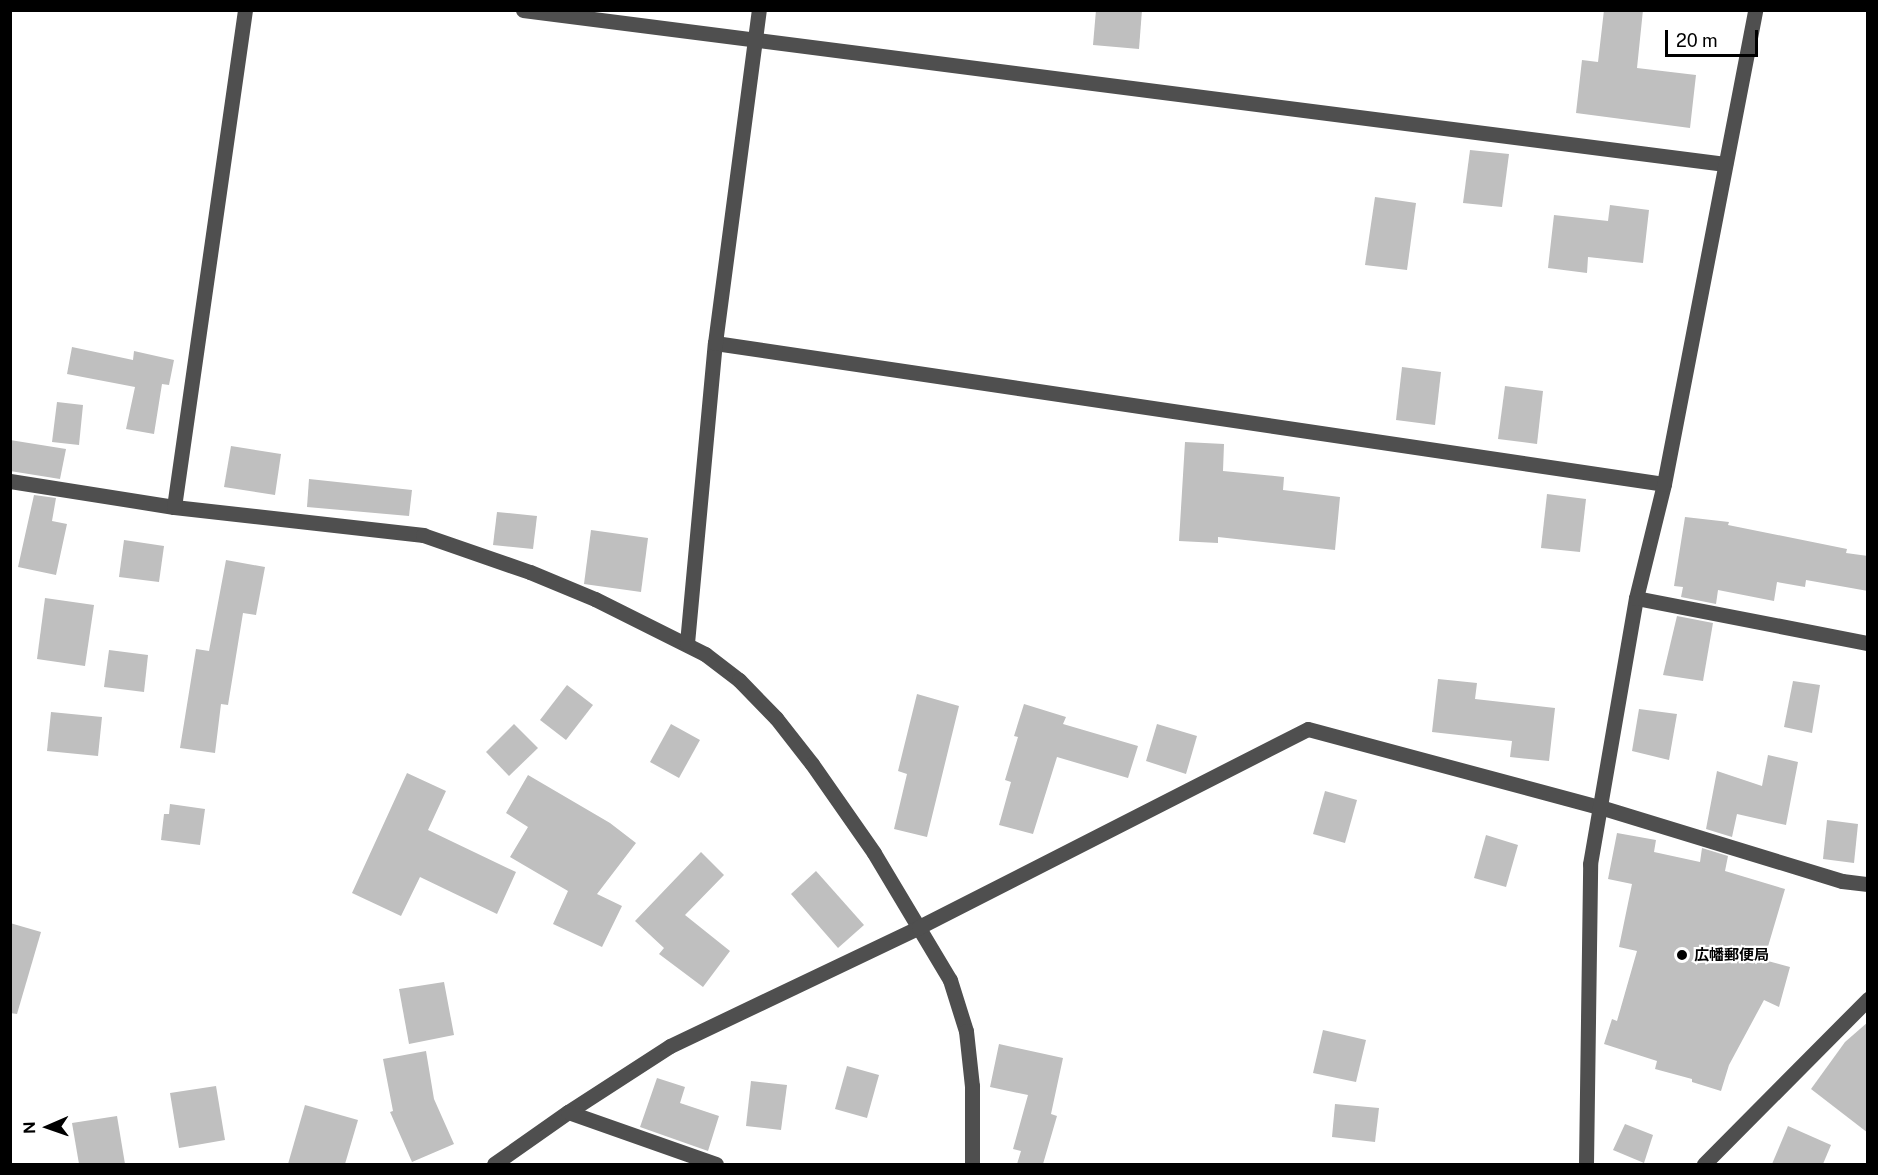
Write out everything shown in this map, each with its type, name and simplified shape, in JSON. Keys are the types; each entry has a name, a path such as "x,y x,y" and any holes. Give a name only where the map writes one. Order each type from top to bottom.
{"street":[{"path":"174,507 245,10"},
{"path":"523,10 1725,164"},
{"path":"687,643 715,343 759,10"},
{"path":"1586,1164 1590,864 1636,598 1664,484 1755,10"},
{"path":"715,343 1664,484"},
{"path":"10,481 174,507 423,535 530,572 687,643 740,680 776,718 868,844 950,980 966,1031 972,1086 972,1164"},
{"path":"1636,598 1868,643"},
{"path":"494,1164 568,1112 670,1046 919,927 1308,729 1600,807 1842,881 1868,884"},
{"path":"1704,1164 1868,999"},
{"path":"568,1112 716,1164"}],"building":[{"path":"1096,10 1142,10 1139,49 1093,45"},
{"path":"1604,10 1643,10 1637,68 1696,75 1690,128 1576,113 1582,60 1598,62"},
{"path":"1470,150 1509,154 1502,207 1463,203"},
{"path":"1375,197 1416,203 1407,270 1365,265"},
{"path":"1610,205 1649,210 1643,263 1588,257 1587,273 1548,268 1554,215 1608,221"},
{"path":"72,347 133,360 134,351 174,360 169,385 162,384 154,434 126,429 135,387 67,374"},
{"path":"1402,367 1441,372 1435,425 1396,420"},
{"path":"1505,386 1543,391 1537,444 1498,439"},
{"path":"57,402 83,405 79,445 52,442"},
{"path":"10,440 66,449 60,479 10,471"},
{"path":"1185,442 1224,444 1223,471 1284,477 1283,490 1340,497 1335,550 1218,537 1218,543 1179,541"},
{"path":"231,446 281,454 275,495 224,487"},
{"path":"309,479 412,490 409,516 307,507"},
{"path":"1547,494 1586,499 1580,552 1541,548"},
{"path":"34,495 56,498 52,521 67,524 56,575 18,567"},
{"path":"497,512 537,516 533,549 493,545"},
{"path":"1685,517 1729,522 1728,525 1847,549 1846,553 1868,556 1868,591 1806,580 1805,587 1777,582 1774,601 1718,590 1716,604 1681,597 1683,587 1674,586"},
{"path":"591,530 648,538 641,592 584,584"},
{"path":"124,540 164,546 159,582 119,577"},
{"path":"226,560 265,567 256,615 243,613 228,705 221,704 215,753 180,748 196,649 209,651"},
{"path":"45,598 94,605 85,666 37,659"},
{"path":"1677,616 1713,623 1703,681 1663,675"},
{"path":"109,650 148,655 144,692 104,687"},
{"path":"1438,679 1477,683 1475,699 1555,708 1549,761 1510,757 1512,741 1432,732"},
{"path":"1793,681 1820,685 1812,733 1784,727"},
{"path":"567,685 593,705 566,740 540,720"},
{"path":"917,694 959,706 927,837 894,829 907,774 898,771"},
{"path":"1024,704 1066,717 1063,724 1138,746 1128,778 1057,757 1033,834 999,825 1011,782 1005,780 1018,737 1014,736"},
{"path":"1639,709 1677,714 1669,760 1632,751"},
{"path":"51,712 102,717 98,756 47,751"},
{"path":"514,724 538,748 509,776 486,752"},
{"path":"671,724 700,740 679,778 650,762"},
{"path":"1157,724 1197,736 1186,774 1146,761"},
{"path":"1768,755 1798,762 1786,825 1737,814 1732,837 1706,829 1717,771 1762,786"},
{"path":"407,773 446,791 428,830 516,872 497,914 420,877 401,916 352,893"},
{"path":"528,775 610,823 636,843 597,894 622,906 602,947 553,924 568,891 510,857 528,827 506,813"},
{"path":"1325,791 1357,800 1345,843 1313,834"},
{"path":"170,804 205,809 200,845 161,840 164,814 169,814"},
{"path":"1827,820 1858,824 1854,863 1823,859"},
{"path":"1617,833 1656,840 1654,852 1700,862 1702,848 1728,856 1725,871 1785,889 1764,960 1790,967 1779,1007 1764,1000 1729,1065 1721,1091 1692,1082 1692,1079 1655,1069 1657,1061 1604,1044 1612,1019 1617,1021 1637,951 1619,947 1632,884 1608,879"},
{"path":"1486,835 1518,845 1506,887 1474,878"},
{"path":"701,852 724,875 685,915 730,951 703,987 659,954 664,948 635,921"},
{"path":"816,871 864,925 838,948 791,894"},
{"path":"10,923 41,932 17,1014 10,1013"},
{"path":"444,982 454,1035 409,1044 399,989"},
{"path":"1868,1022 1868,1133 1811,1089 1845,1042"},
{"path":"1323,1030 1366,1040 1356,1082 1313,1073"},
{"path":"999,1044 1063,1058 1051,1114 1057,1116 1043,1164 1017,1164 1021,1151 1013,1149 1028,1095 990,1087"},
{"path":"426,1051 434,1099 454,1144 412,1162 390,1112 393,1111 383,1059"},
{"path":"847,1066 879,1075 867,1118 835,1109"},
{"path":"657,1078 685,1087 680,1103 719,1116 708,1151 640,1127"},
{"path":"751,1081 787,1085 781,1130 746,1126"},
{"path":"216,1086 225,1140 179,1148 170,1093"},
{"path":"1335,1104 1379,1108 1375,1142 1332,1137"},
{"path":"305,1105 358,1120 345,1164 288,1164"},
{"path":"117,1116 125,1164 79,1164 72,1123"},
{"path":"1625,1124 1653,1135 1644,1163 1613,1150"},
{"path":"1788,1126 1831,1145 1823,1164 1772,1164"}],"place":[{"name":"広幡郵便局","path":"1682,955"}]}
